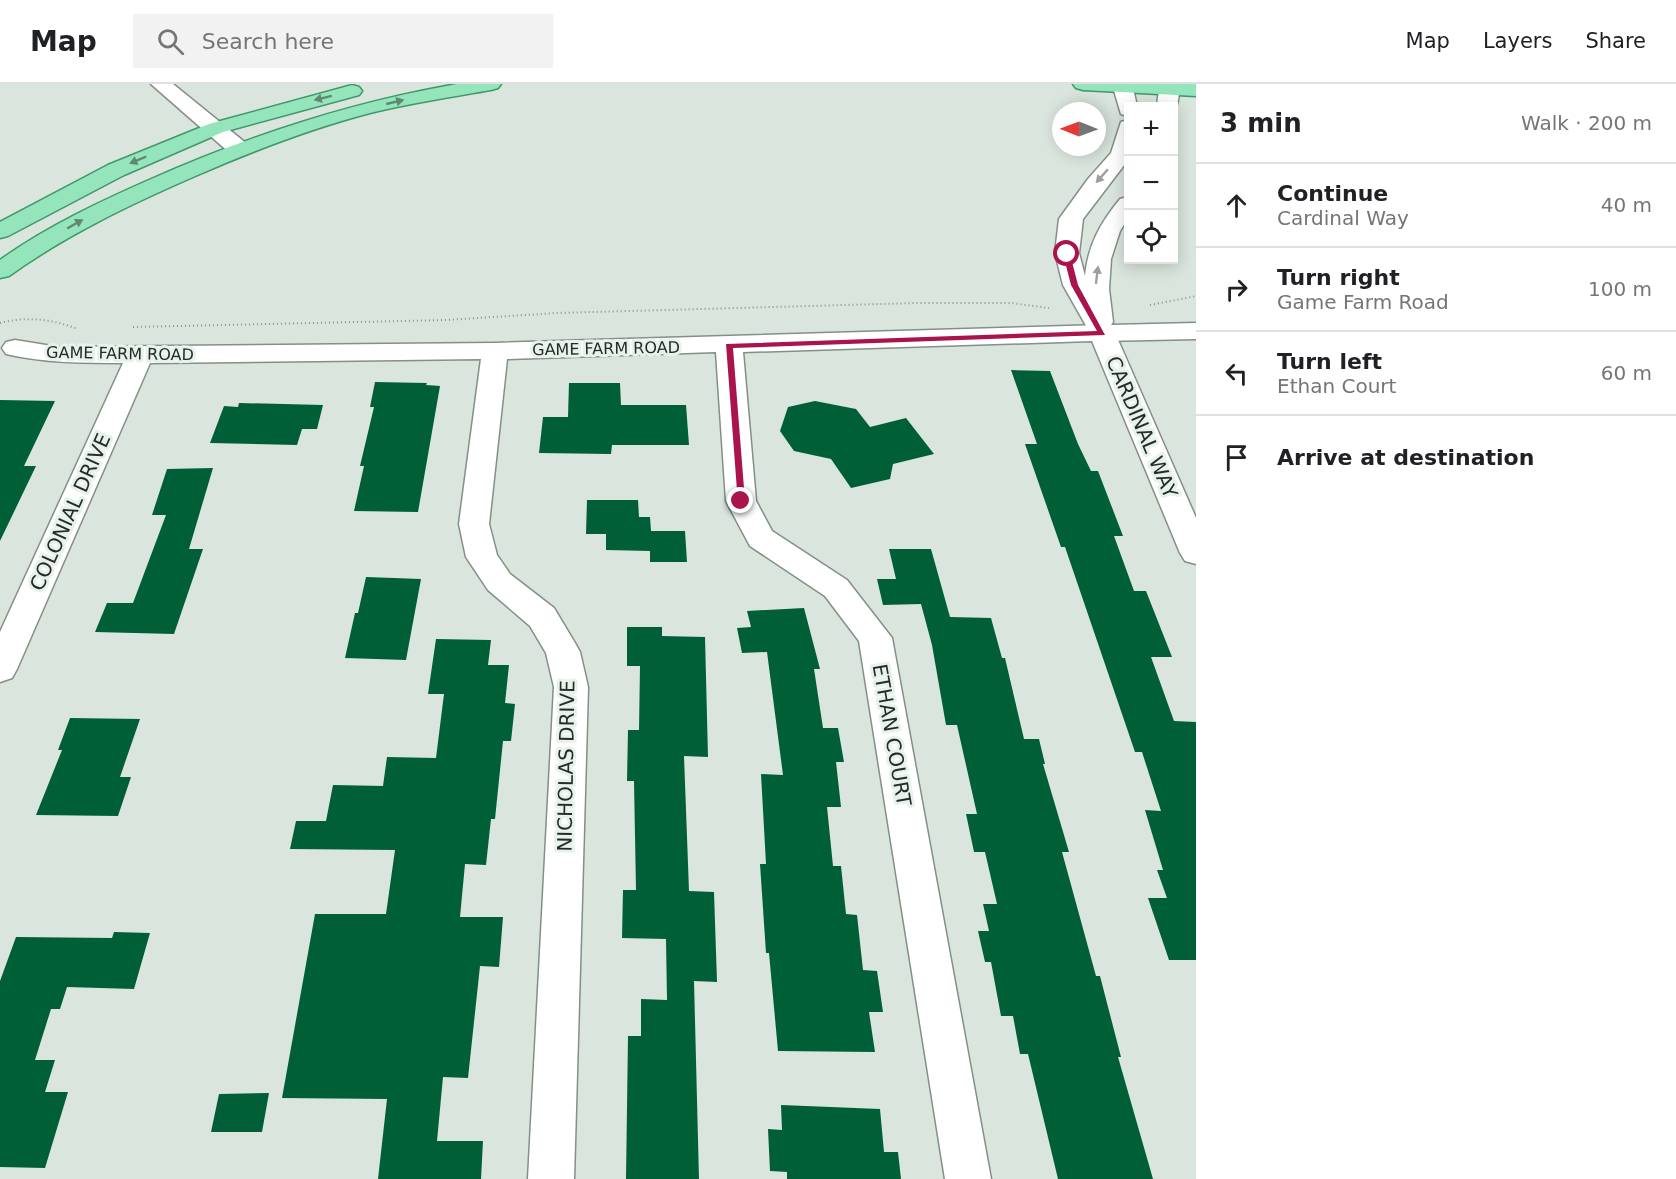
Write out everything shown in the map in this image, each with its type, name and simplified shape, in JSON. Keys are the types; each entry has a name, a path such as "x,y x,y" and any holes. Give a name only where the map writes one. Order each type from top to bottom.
{"main road":[{"path":"0,231 116,170 216,128 297,104 380,84"},
{"path":"0,271 24,253 90,215 239,149 345,114 407,99 491,84"},
{"path":"1083,84 1122,85 1168,93 1196,90"}],"street":[{"path":"161,84 239,149"},
{"path":"1122,85 1126,102"},
{"name":"CARDINAL WAY","path":"1124,145 1122,154 1096,183 1071,219 1067,254 1075,285 1102,333 1196,553"},
{"name":"CARDINAL WAY","path":"1102,333 1095,285 1100,249 1114,220 1124,209"},
{"name":"GAME FARM ROAD","path":"15,348 58,355 495,351 1196,331"},
{"name":"ETHAN COURT","path":"729,346 741,501 761,538 836,588 875,639 968,1179"},
{"name":"NICHOLAS DRIVE","path":"495,351 474,524 482,556 499,582 542,617 563,652 571,687 551,1179"},
{"name":"COLONIAL DRIVE","path":"0,669 140,355"}],"path":[{"path":"1140,308 1178,298 1196,296"},
{"path":"125,327 447,320 557,313 917,303 1011,303 1032,304 1052,309"},
{"path":"0,323 20,317 45,318 77,329 89,329"}],"building":[{"path":"1011,370 1050,371 1078,444 1091,471 1098,471 1123,536 1114,536 1134,591 1146,591 1172,657 1151,657 1174,721 1196,722 1196,960 1169,960 1148,898 1167,898 1157,870 1163,870 1145,810 1161,811 1142,752 1135,752 1065,547 1061,547 1025,444 1037,444"},
{"path":"375,382 427,383 426,385 440,386 418,512 354,511 364,466 360,466 374,407 370,407"},
{"path":"569,383 620,383 621,405 686,405 689,445 612,445 611,454 539,453 543,417 568,417"},
{"path":"0,400 55,401 24,466 36,466 0,541"},
{"path":"815,401 856,409 870,427 906,418 934,454 893,464 890,479 851,488 831,459 794,451 780,431 788,407"},
{"path":"239,403 323,405 317,429 302,429 297,445 210,443 224,406 238,407"},
{"path":"213,468 189,549 203,549 174,634 95,632 107,603 133,603 166,515 152,515 167,469"},
{"path":"587,500 638,500 639,517 650,517 651,531 685,531 687,562 650,562 650,551 606,550 606,534 586,534"},
{"path":"889,549 931,549 950,617 991,618 1002,658 1005,658 1024,739 1039,739 1045,764 1043,764 1069,852 1062,852 1096,976 1100,976 1121,1057 1118,1057 1153,1179 1058,1179 1028,1054 1020,1054 1013,1016 1001,1016 991,962 985,962 978,931 989,931 983,904 997,904 985,852 974,852 966,814 977,814 957,725 946,725 932,645 921,604 883,605 877,579 896,579"},
{"path":"366,577 421,579 406,660 345,658"},
{"path":"804,608 820,669 814,669 823,728 838,728 844,762 836,762 841,807 827,807 833,866 841,866 846,914 857,915 863,970 877,971 883,1012 869,1012 875,1052 778,1051 769,953 766,953 760,864 766,864 761,774 783,775 767,652 742,653 737,628 751,627 747,611"},
{"path":"627,627 662,627 662,636 705,637 708,757 684,756 689,891 714,892 717,982 694,981 699,1179 626,1179 628,1036 641,1036 641,999 667,1000 666,939 622,938 623,890 636,890 634,781 627,781 628,730 639,730 640,666 627,666"},
{"path":"436,639 491,640 488,665 509,665 505,703 515,704 511,741 503,741 495,819 491,819 486,865 465,864 460,917 503,917 499,967 480,966 468,1078 443,1077 437,1141 483,1141 481,1179 378,1179 387,1099 282,1098 315,914 386,914 395,850 290,849 296,821 326,821 333,785 383,786 387,757 436,758 444,694 428,694"},
{"path":"70,718 140,719 120,777 131,777 118,816 36,815 62,750 58,750"},
{"path":"114,932 150,933 134,989 67,987 60,1009 51,1009 35,1060 55,1060 45,1092 68,1092 45,1168 0,1167 0,981 16,937 112,938"},
{"path":"269,1093 262,1132 211,1132 219,1094"},
{"path":"781,1105 880,1109 884,1152 898,1152 901,1179 787,1179 787,1172 770,1171 768,1129 782,1130"}],"route":[{"path":"741,501 729,346 1102,333 1075,285 1067,254"}]}
